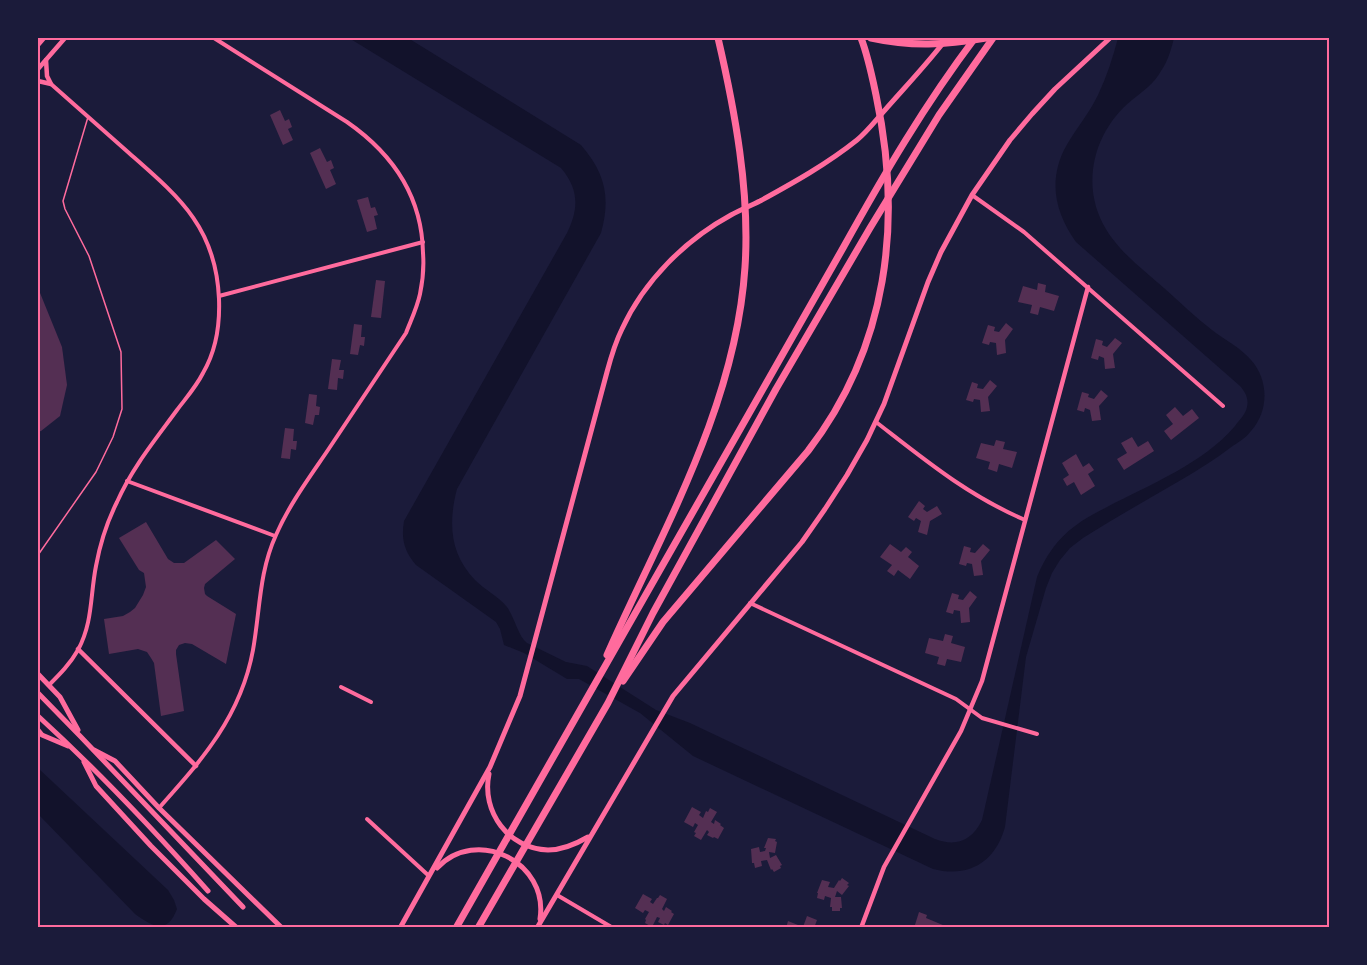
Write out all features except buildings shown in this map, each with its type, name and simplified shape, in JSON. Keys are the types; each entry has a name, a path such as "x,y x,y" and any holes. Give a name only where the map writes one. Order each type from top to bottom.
{"highway":[{"path":"594,685 706,436 732,350 742,296 746,238 742,174 731,96 718,38"},
{"path":"608,703 663,622 824,431 853,378 879,305 888,240 889,212 882,121 861,38"},
{"path":"871,38 924,44 950,44 986,38"},
{"path":"456,927 642,604 872,195 925,108 975,38"},
{"path":"478,927 608,703 653,613 776,389 939,115 993,38"}],"main road":[{"path":"400,927 490,767 520,696 613,350 633,308 652,280 672,259 706,231 792,183 858,139 947,38"},
{"path":"538,925 673,696 802,542 847,475 884,404 941,252 972,195 1032,114 1055,89 1110,38"},
{"path":"38,674 60,697 81,737"},
{"path":"38,693 243,907"},
{"path":"38,716 157,833 208,891"},
{"path":"39,733 72,747"},
{"path":"92,748 115,761 282,927"},
{"path":"82,757 96,786 151,846 204,899 237,927"},
{"path":"490,767 487,781 491,810 508,834 520,843 534,848 563,849 591,836"},
{"path":"429,877 452,856 467,851 497,852 511,858 533,879 539,893 542,908 538,925"}],"street":[{"path":"38,45 44,38"},
{"path":"38,69 65,38"},
{"path":"159,807 216,741 232,713 244,684 252,653 262,578 275,536 292,503 406,333 420,292 424,270 423,242 417,211 401,176 378,146 347,122 214,38"},
{"path":"46,60 47,76 51,84 168,187 188,210 210,250 218,280 219,296 219,327 204,372 144,454 117,501 101,544 96,566 92,607 78,650 68,666 49,686"},
{"path":"38,81 51,84"},
{"path":"972,195 1024,232 1223,406"},
{"path":"219,296 423,242"},
{"path":"861,927 884,867 961,731 986,668 1088,287"},
{"path":"876,422 968,491 1025,520"},
{"path":"127,481 275,536"},
{"path":"750,603 956,699 982,718 1037,734"},
{"path":"78,650 196,766"},
{"path":"341,687 371,702"},
{"path":"367,819 429,877"},
{"path":"556,894 613,927"}],"lane":[{"path":"38,555 96,472 113,437 122,410 121,352 89,256 63,201 89,117"}],"shaded area":[{"path":"349,38 408,38 581,145 596,166 604,186 605,208 601,233 457,489 452,514 453,538 460,560 467,570 479,584 507,607 521,636 527,643 566,662 587,666 656,710 690,723 935,839 956,842 973,833 982,820 1037,577 1052,549 1083,520 1175,472 1208,451 1235,426 1246,410 1247,398 1240,386 1076,242 1063,220 1056,198 1056,174 1059,162 1098,95 1118,38 1174,38 1158,76 1122,109 1101,141 1096,153 1092,179 1096,208 1110,235 1129,257 1200,320 1251,360 1264,386 1264,405 1257,423 1244,438 1200,469 1083,538 1060,560 1046,588 1026,657 1005,827 994,850 978,865 958,871 933,869 693,756 640,713 579,679 567,679 524,653 504,645 496,622 412,560 404,545 404,521 567,233 574,216 575,199 571,184 561,168"},
{"path":"38,768 168,890 177,909 169,923 154,925 135,914 38,814"}]}
